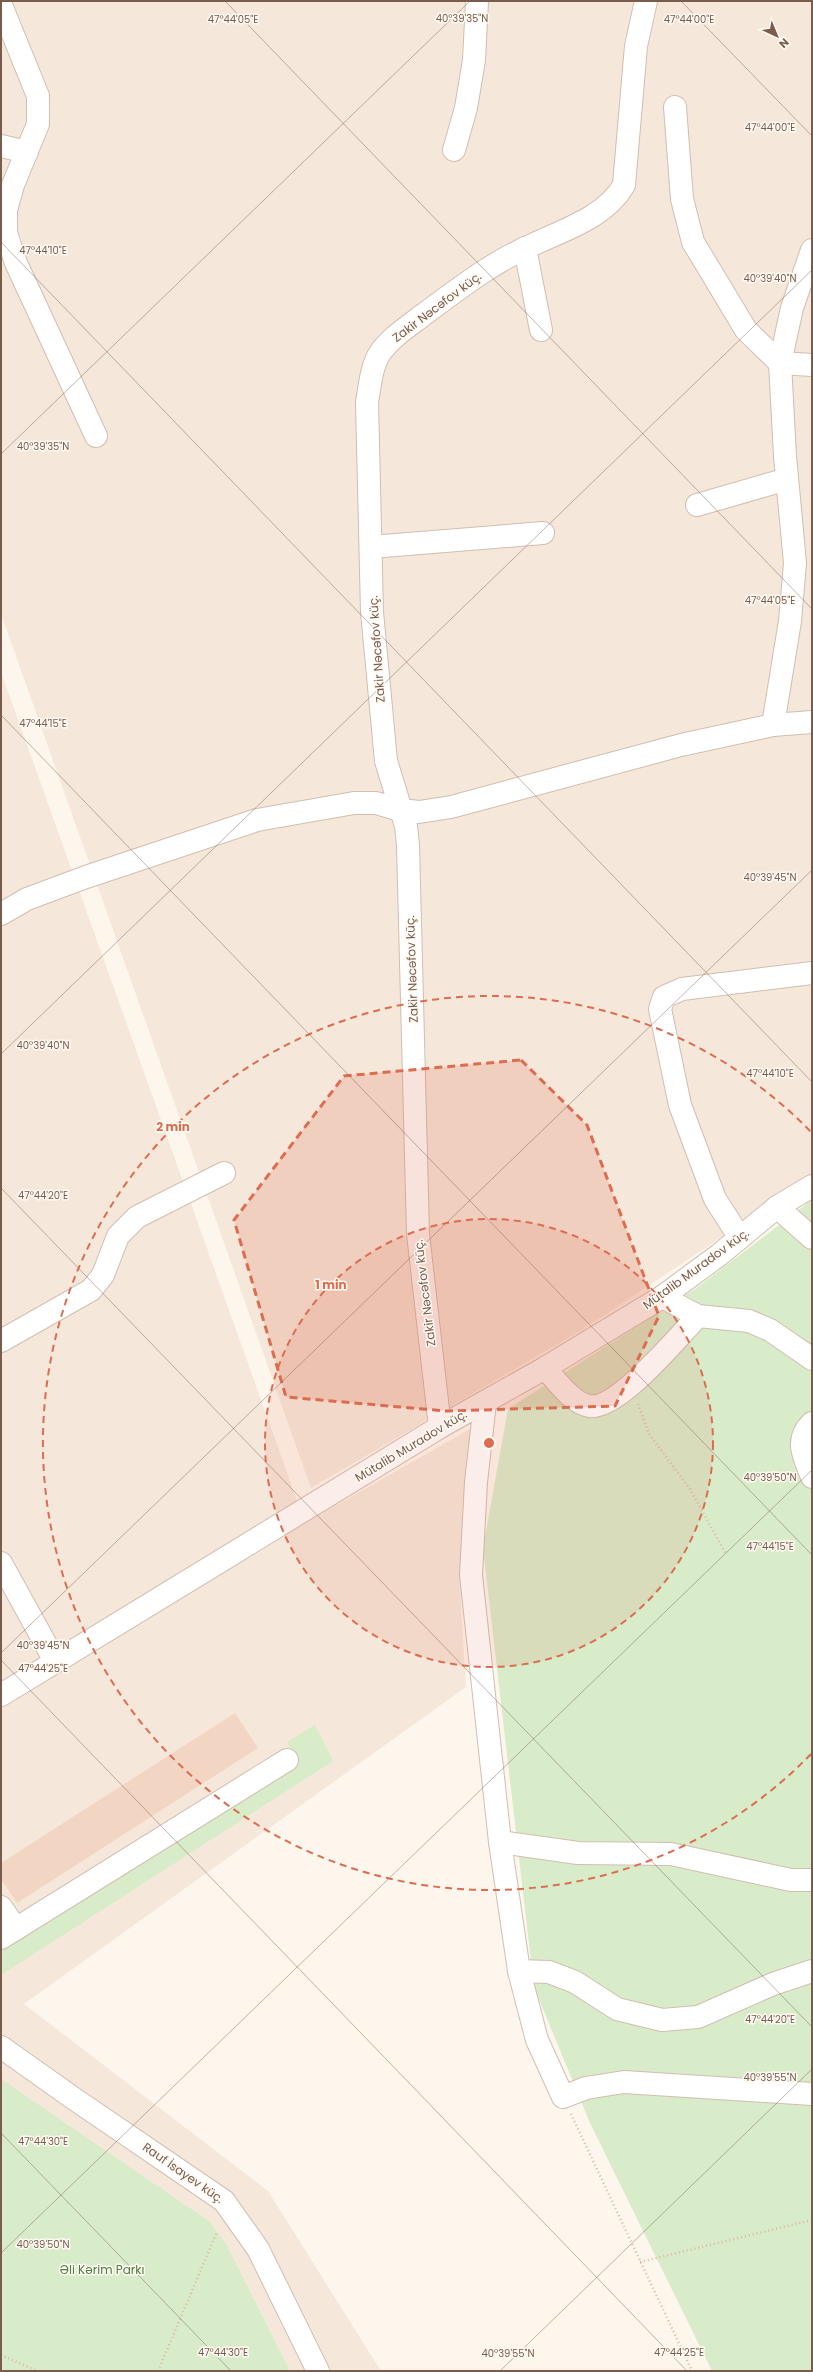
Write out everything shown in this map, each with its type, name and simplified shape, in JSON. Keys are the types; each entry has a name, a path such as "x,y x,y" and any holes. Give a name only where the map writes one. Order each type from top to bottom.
{"street":[{"path":"454,150 466,108 474,60 477,1"},
{"name":"Zakir Nəcəfov küç.","path":"440,1427 418,1234 408,845 406,826 386,761 372,612 368,402 373,369 380,353 394,337 471,280 525,248 597,214 616,198 624,185 636,46 646,1"},
{"path":"1,5 38,96 38,124 13,185 6,210 6,233 16,263 96,436"},
{"path":"675,107 682,199 693,242 746,330 780,363 812,365"},
{"path":"1,146 27,152"},
{"path":"525,248 541,330"},
{"path":"773,725 790,621 795,563 787,479 780,363 792,308 812,250"},
{"path":"697,505 787,479"},
{"path":"371,547 543,533"},
{"path":"1,914 27,899 86,877 257,820 354,803 376,803 400,810 419,812 451,807 681,745 773,725 812,722"},
{"path":"740,1238 715,1199 680,1105 660,1009 664,997 682,989 812,973"},
{"path":"1,1341 91,1290 103,1275 118,1236 137,1217 224,1173"},
{"name":"Mütalib Muradov küç.","path":"1,1695 440,1427 545,1368 662,1297 740,1238 777,1207 812,1186"},
{"path":"777,1207 812,1238"},
{"path":"662,1297 698,1316 722,1317 749,1321 770,1330 812,1359"},
{"path":"545,1368 575,1399 589,1406 605,1404 626,1391 698,1316"},
{"path":"485,1403 476,1482 471,1575 500,1842 519,1971 537,2040 563,2098 586,2088 624,2082 812,2094"},
{"path":"812,1423 806,1429 801,1439 805,1459 812,1476"},
{"path":"1,1563 56,1661"},
{"path":"1,1907 8,1934 287,1760"},
{"path":"500,1842 578,1853 671,1854 791,1880 812,1880"},
{"path":"519,1971 549,1972 575,1982 617,2009 662,2020 698,2017 773,1984 812,1971"},
{"name":"Rauf İsayev küç.","path":"1,2047 224,2201 258,2249 318,2371"}],"path":[{"path":"626,1391 638,1404 649,1434 690,1489 726,1554"},
{"path":"563,2098 692,2371"},
{"path":"640,2262 812,2220"},
{"path":"158,2371 217,2232"},
{"path":"1,2355 36,2371"}],"highlighted area":[{"path":"521,1060 587,1125 659,1316 615,1406 446,1411 286,1397 234,1220 344,1076"}],"shaded area":[{"path":"1,1 812,1 812,1175 769,1200 722,1237 580,1331 311,1488 1,614"},
{"path":"1,672 305,1523 470,1429 459,1574 466,1687 24,2004 268,2191 381,2371 1,2371"}],"green space":[{"path":"812,1200 812,2371 712,2371 590,2123 534,1987 483,1548 508,1409 695,1289"},
{"path":"315,1725 333,1761 1,1975 1,1948 298,1761 287,1742"},
{"name":"Əli Kərim Parkı","path":"1,2079 210,2222 226,2244 290,2371 1,2371"}],"building":[{"path":"235,1713 258,1748 17,1903 1,1879 1,1863"}]}
